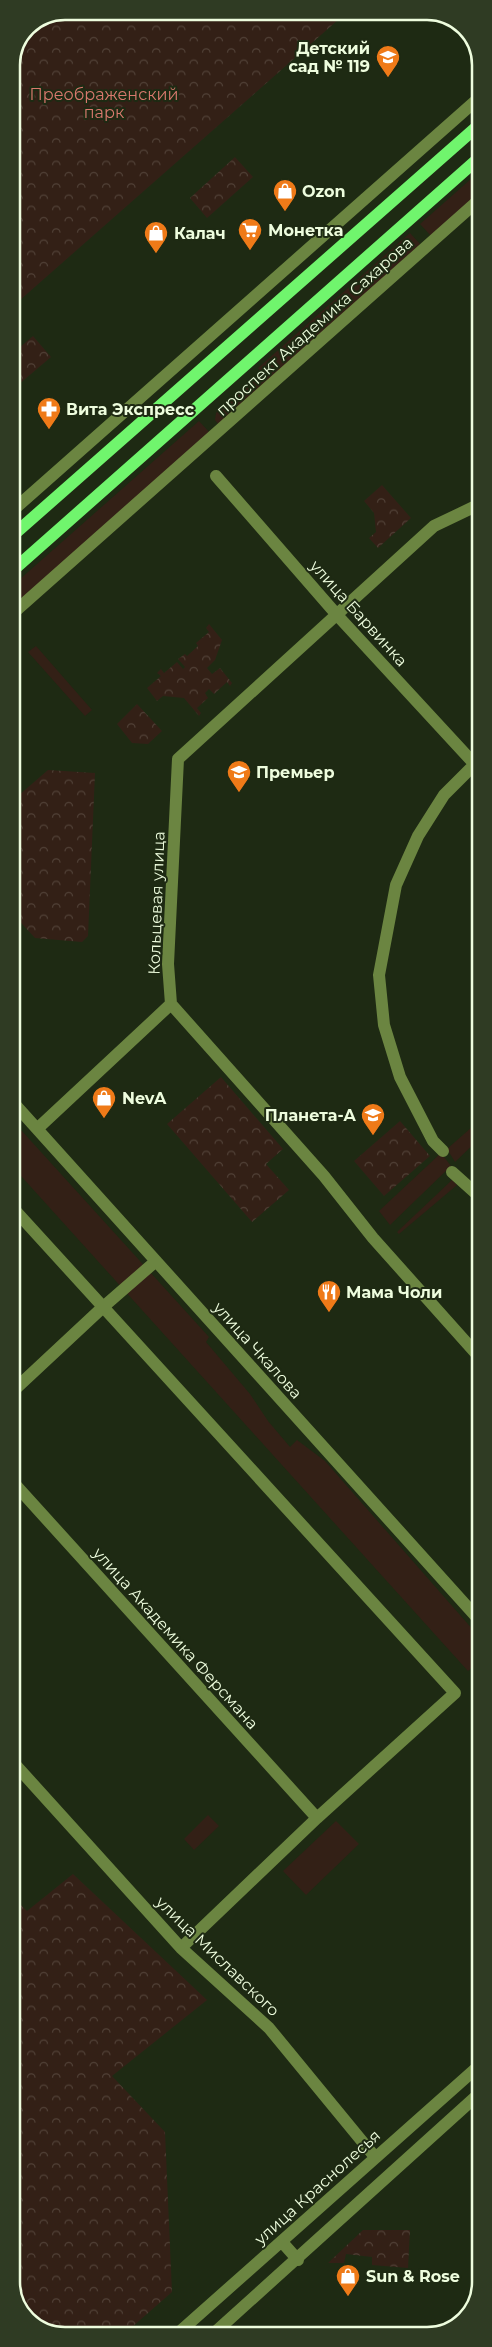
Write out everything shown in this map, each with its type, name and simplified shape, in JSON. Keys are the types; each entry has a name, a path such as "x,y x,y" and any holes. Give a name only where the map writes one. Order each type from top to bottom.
{"main road":[{"path":"20,530 472,131"},
{"name":"проспект Академика Сахарова","path":"20,564 472,163"}],"street":[{"path":"20,504 472,103"},
{"name":"проспект Академика Сахарова","path":"20,607 472,206"},
{"name":"улица Барвинка","path":"216,476 337,614 472,757"},
{"name":"Кольцевая улица","path":"172,1004 168,964 178,759 434,526 472,508"},
{"path":"443,1151 432,1141 400,1077 384,1025 379,975 396,885 418,836 444,795 472,770"},
{"path":"37,1129 172,1004 324,1176 373,1238 472,1350"},
{"name":"улица Чкалова","path":"20,1109 472,1612"},
{"path":"452,1172 472,1191"},
{"path":"20,1216 455,1693 317,1818 181,1948"},
{"path":"20,1385 102,1308 156,1261"},
{"name":"улица Академика Ферсмана","path":"20,1490 317,1818"},
{"name":"улица Миславского","path":"20,1770 181,1948 269,2028 375,2157"},
{"name":"улица Краснолесья","path":"185,2327 472,2072"},
{"path":"221,2327 298,2260 342,2217 472,2100"},
{"path":"282,2242 298,2260"}],"green space":[{"name":"Преображенский парк","path":"65,20 338,20 20,300 20,65 23,48 33,33 48,23"},
{"path":"235,157 253,177 207,218 190,198"},
{"path":"472,178 472,201 432,237 420,224"},
{"path":"410,233 421,245 219,425 215,420 216,413 261,373 258,368"},
{"path":"33,336 51,357 20,383 20,347"},
{"path":"199,421 210,433 20,601 20,579"},
{"path":"382,485 411,518 378,548 369,538 376,532 374,513 364,501"},
{"path":"209,624 222,640 215,660 207,668 212,674 220,668 232,683 230,686 227,682 214,694 209,689 205,693 208,698 197,708 201,713 199,716 184,698 163,696 157,701 147,688 161,676 157,673 161,669 164,673 177,662 183,669 185,667 178,659 185,654 187,656 198,646 196,643 209,632 206,628"},
{"path":"36,646 92,710 85,716 28,652"},
{"path":"137,704 162,731 148,744 132,743 117,724"},
{"path":"48,770 95,773 88,936 82,942 35,938 20,922 20,794"},
{"path":"221,1077 283,1149 266,1164 289,1190 252,1222 167,1124"},
{"path":"400,1121 430,1156 384,1196 354,1161"},
{"path":"472,1127 472,1146 455,1162 447,1149"},
{"path":"20,1129 209,1337 206,1342 250,1394 268,1421 290,1447 297,1440 325,1461 472,1629 472,1668 468,1671 20,1175"},
{"path":"441,1153 451,1166 390,1225 379,1211"},
{"path":"452,1180 457,1185 399,1234 397,1232"},
{"path":"208,1815 219,1826 194,1850 184,1839"},
{"path":"336,1821 359,1844 306,1895 283,1871"},
{"path":"73,1874 207,2000 112,2076 165,2132 172,2292 132,2327 62,2327 54,2325 45,2322 33,2314 22,2296 20,2288 20,1904 27,1911"},
{"path":"363,2230 410,2230 408,2268 372,2265 372,2257 346,2254 344,2263 328,2263"}],"place":[{"name":"Детский сад № 119","path":"388,78"},
{"name":"Ozon","path":"285,212"},
{"name":"Монетка","path":"250,251"},
{"name":"Калач","path":"156,254"},
{"name":"Вита Экспресс","path":"49,430"},
{"name":"Премьер","path":"239,793"},
{"name":"NevA","path":"104,1119"},
{"name":"Планета-А","path":"373,1136"},
{"name":"Мама Чоли","path":"329,1313"},
{"name":"Sun & Rose","path":"348,2297"}]}
